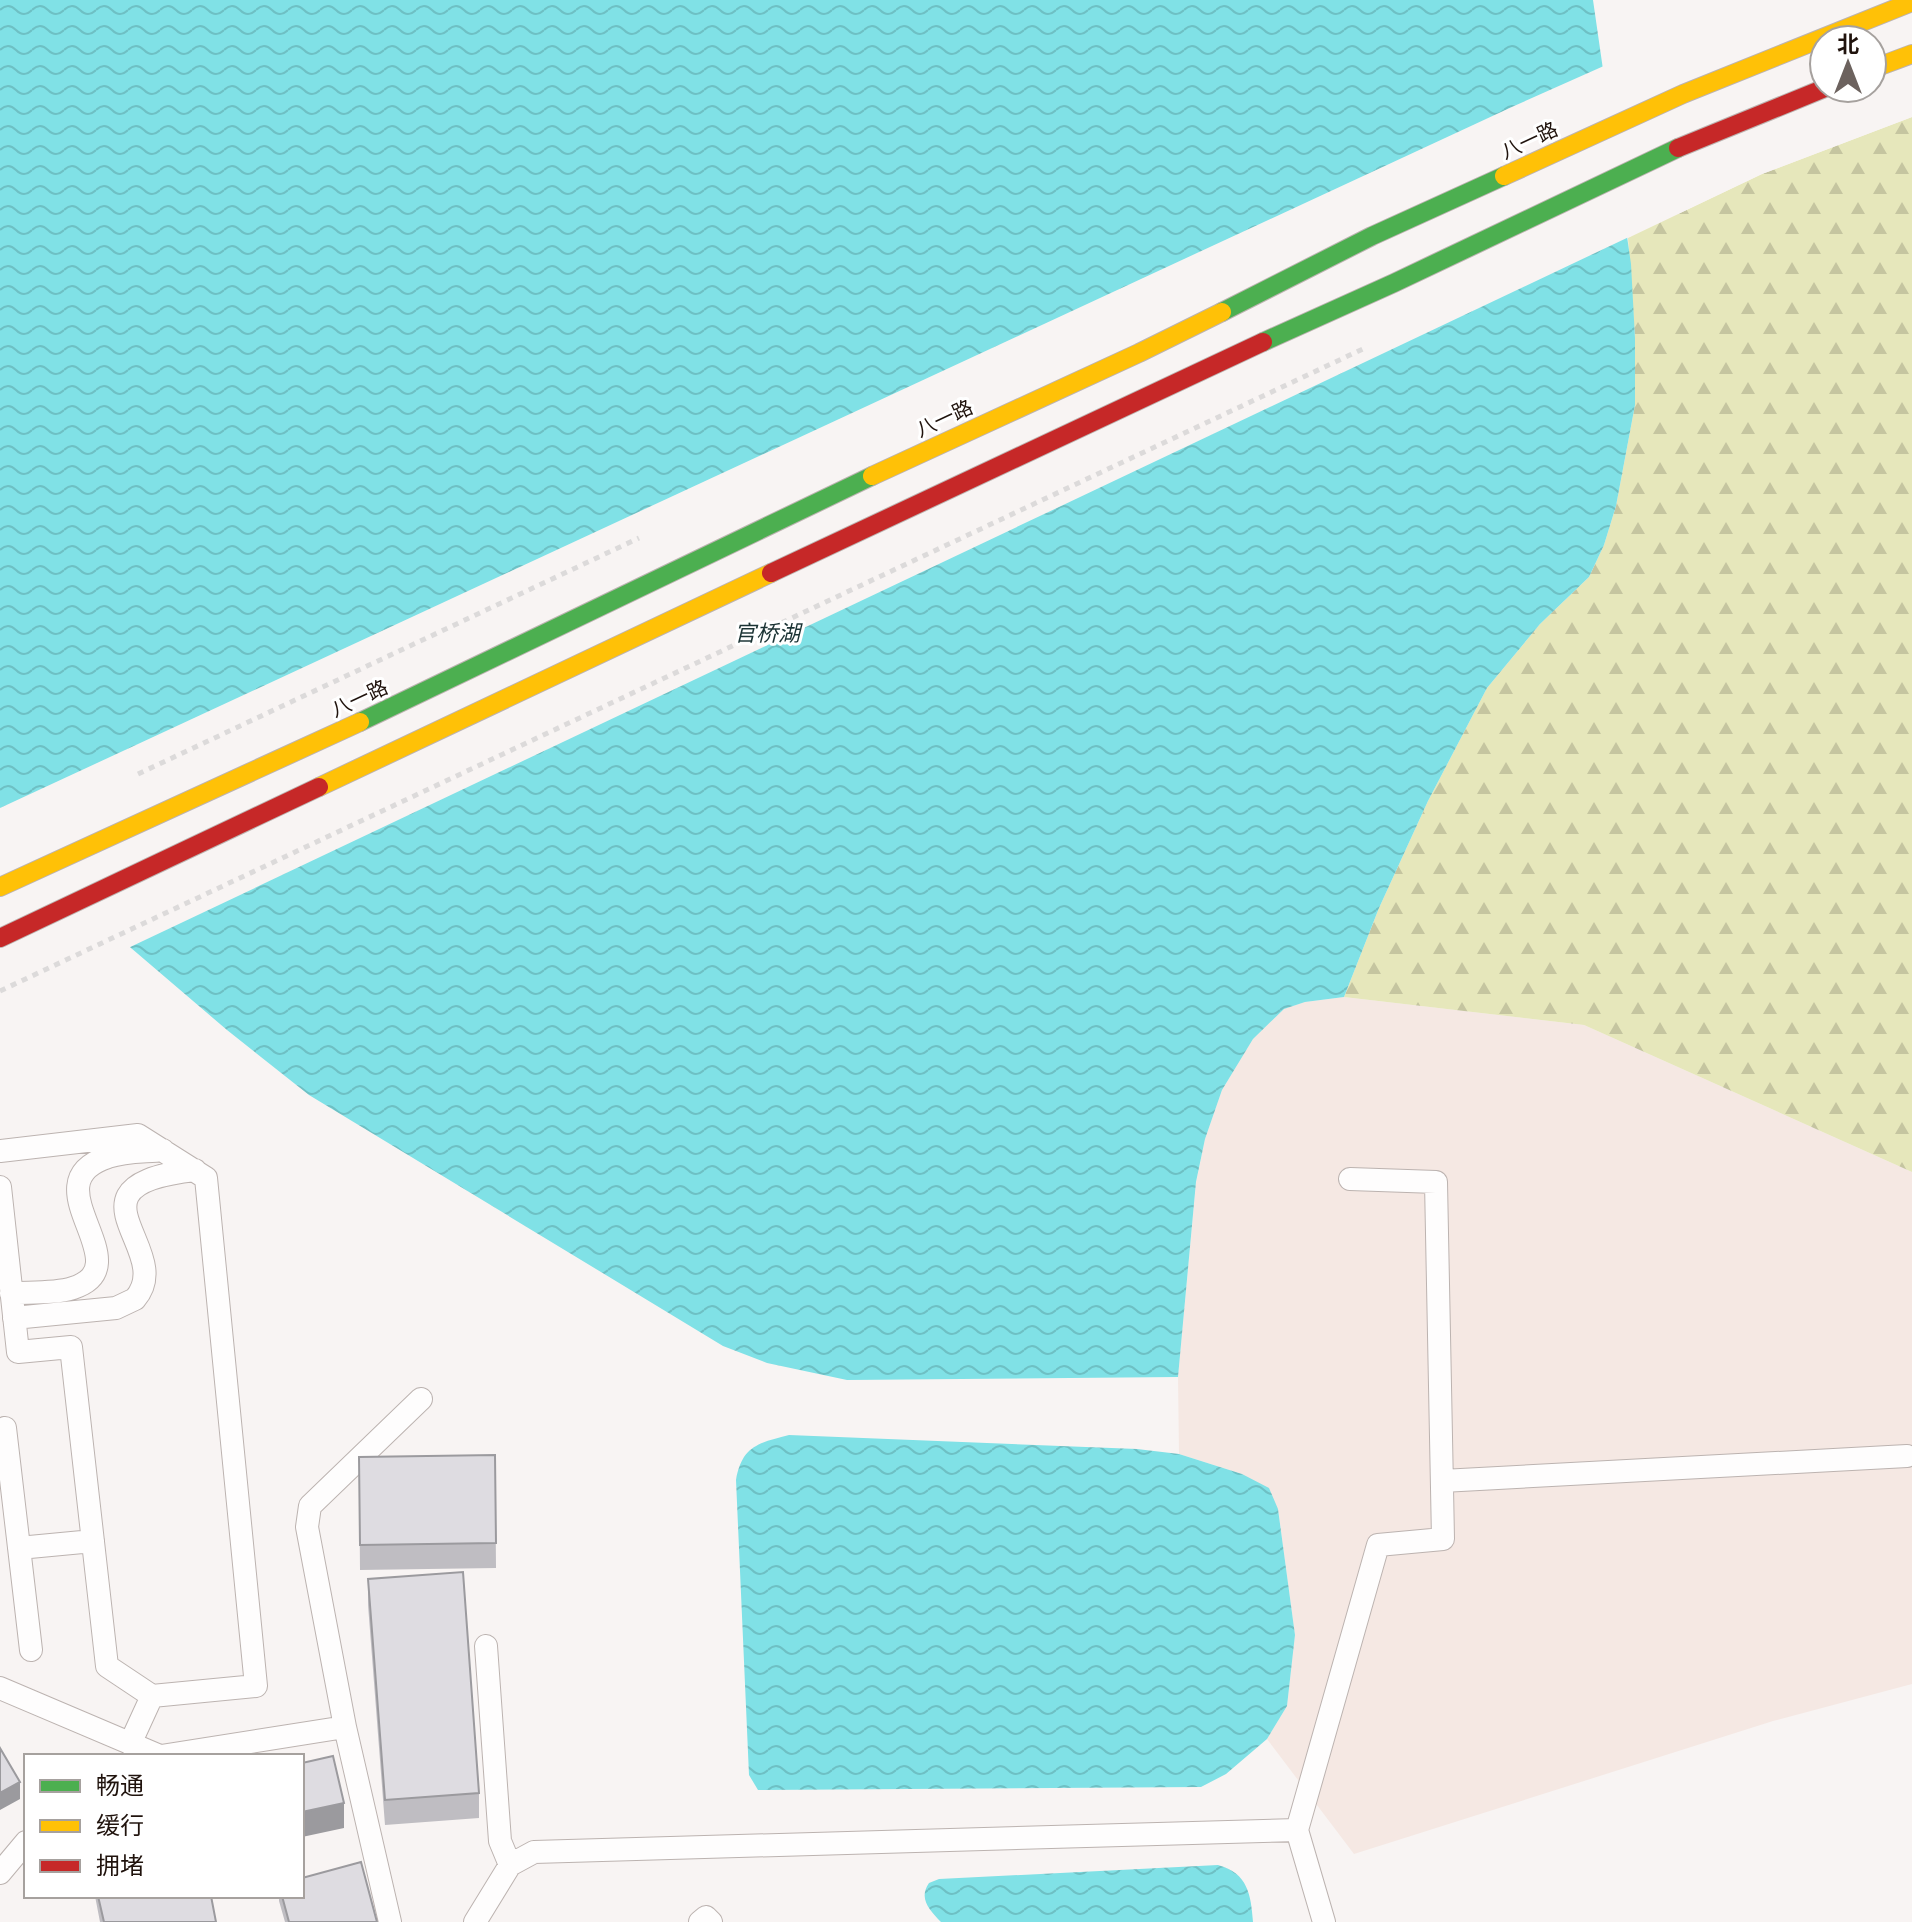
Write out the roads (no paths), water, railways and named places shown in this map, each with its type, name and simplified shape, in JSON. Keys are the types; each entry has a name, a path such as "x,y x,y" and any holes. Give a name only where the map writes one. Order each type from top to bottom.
{"main road":[{"name":"八一路","path":"0,887 212,792 631,595 906,460 1139,353 1372,236 1683,94 1912,2"},
{"path":"1888,63 1912,54"},
{"path":"0,938 1158,389 1394,283 1706,135 1808,95"}],"lane":[{"path":"0,1151 138,1135 206,1178 256,1686 152,1696 107,1666 71,1347 9,1353 14,1318 0,1187"},
{"path":"11,1293 67,1290 87,1281 98,1257 96,1242 78,1201 77,1188 82,1174 107,1157 163,1150"},
{"path":"14,1318 116,1308 135,1299 143,1289 147,1276 144,1260 126,1219 130,1193 149,1178 195,1170"},
{"path":"1324,1922 1297,1830 1378,1545 1443,1539 1436,1182 1350,1179"},
{"path":"390,1922 345,1727 307,1527 310,1506 421,1399"},
{"path":"5,1428 31,1650"},
{"path":"1442,1481 1907,1456"},
{"path":"19,1548 93,1541"},
{"path":"486,1646 500,1841 510,1865"},
{"path":"0,1688 155,1754"},
{"path":"130,1744 152,1696"},
{"path":"173,1754 345,1727"},
{"path":"475,1922 510,1865 534,1852 1297,1830"},
{"path":"0,1873 24,1844"},
{"path":"700,1922 706,1917 711,1922"}],"water":[{"name":"官桥湖","path":"0,0 1593,0 1631,264 1635,338 1635,405 1616,506 1604,545 1589,577 1540,624 1487,688 1428,801 1379,908 1344,997 1305,1002 1284,1009 1253,1039 1222,1090 1205,1139 1196,1182 1178,1377 847,1380 767,1363 723,1346 309,1095 227,1030 0,836"},
{"path":"789,1435 1137,1449 1179,1454 1242,1474 1269,1488 1278,1509 1295,1635 1287,1706 1267,1739 1226,1774 1201,1787 758,1790 749,1775 736,1480 747,1453 760,1444"},
{"path":"1218,1865 1242,1879 1251,1903 1253,1922 941,1922 929,1909 925,1899 929,1883 939,1879"}]}
